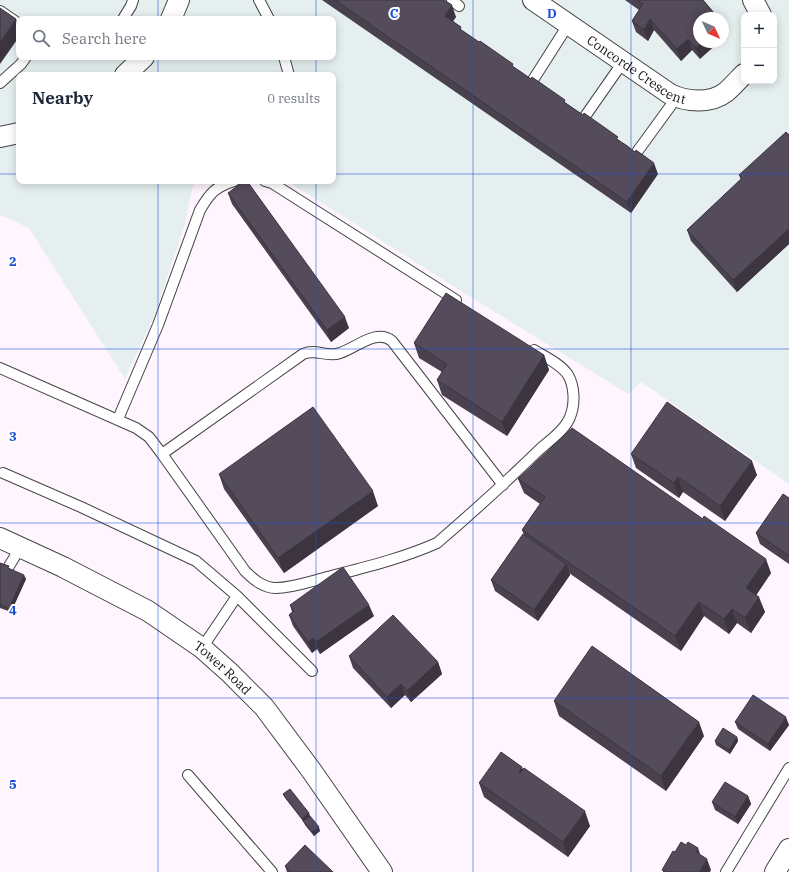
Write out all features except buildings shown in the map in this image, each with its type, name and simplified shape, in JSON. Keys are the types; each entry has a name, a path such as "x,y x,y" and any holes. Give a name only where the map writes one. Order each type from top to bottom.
{"street":[{"path":"172,16 179,0"},
{"name":"Concorde Crescent","path":"533,0 676,98 708,100 718,97 726,92 741,77"},
{"path":"753,0 759,12"},
{"path":"128,72 141,60"},
{"path":"0,137 16,133"},
{"name":"Tower Road","path":"0,538 97,584 148,611 202,648 229,672 264,707 311,770 382,872"},
{"path":"775,872 789,849"}],"lane":[{"path":"125,16 133,0"},
{"path":"259,0 267,16"},
{"path":"0,11 16,22"},
{"path":"533,80 568,25"},
{"path":"0,83 22,64 24,60"},
{"path":"285,60 288,72"},
{"path":"586,115 623,62"},
{"path":"637,152 676,98"},
{"path":"118,419 158,325 200,210 210,193 218,187 226,184"},
{"path":"274,184 467,307"},
{"path":"162,454 303,354 312,351 334,355 345,352 372,338 381,336 392,341 503,485"},
{"path":"0,368 118,419 143,433 162,454 245,571 260,584 275,588 290,587 395,559 432,545 443,538 503,485 566,424 573,409 573,393 568,376 563,369 525,344"},
{"path":"3,473 81,507 196,561 236,596 312,672"},
{"path":"0,581 20,548"},
{"path":"202,648 236,596"},
{"path":"726,872 789,768"},
{"path":"188,775 272,872"}],"shaded area":[{"path":"0,0 789,0 789,484 641,382 628,394 292,184 336,184 336,72 16,72 16,184 193,184 184,227 154,317 125,379 29,228 0,215"}]}
